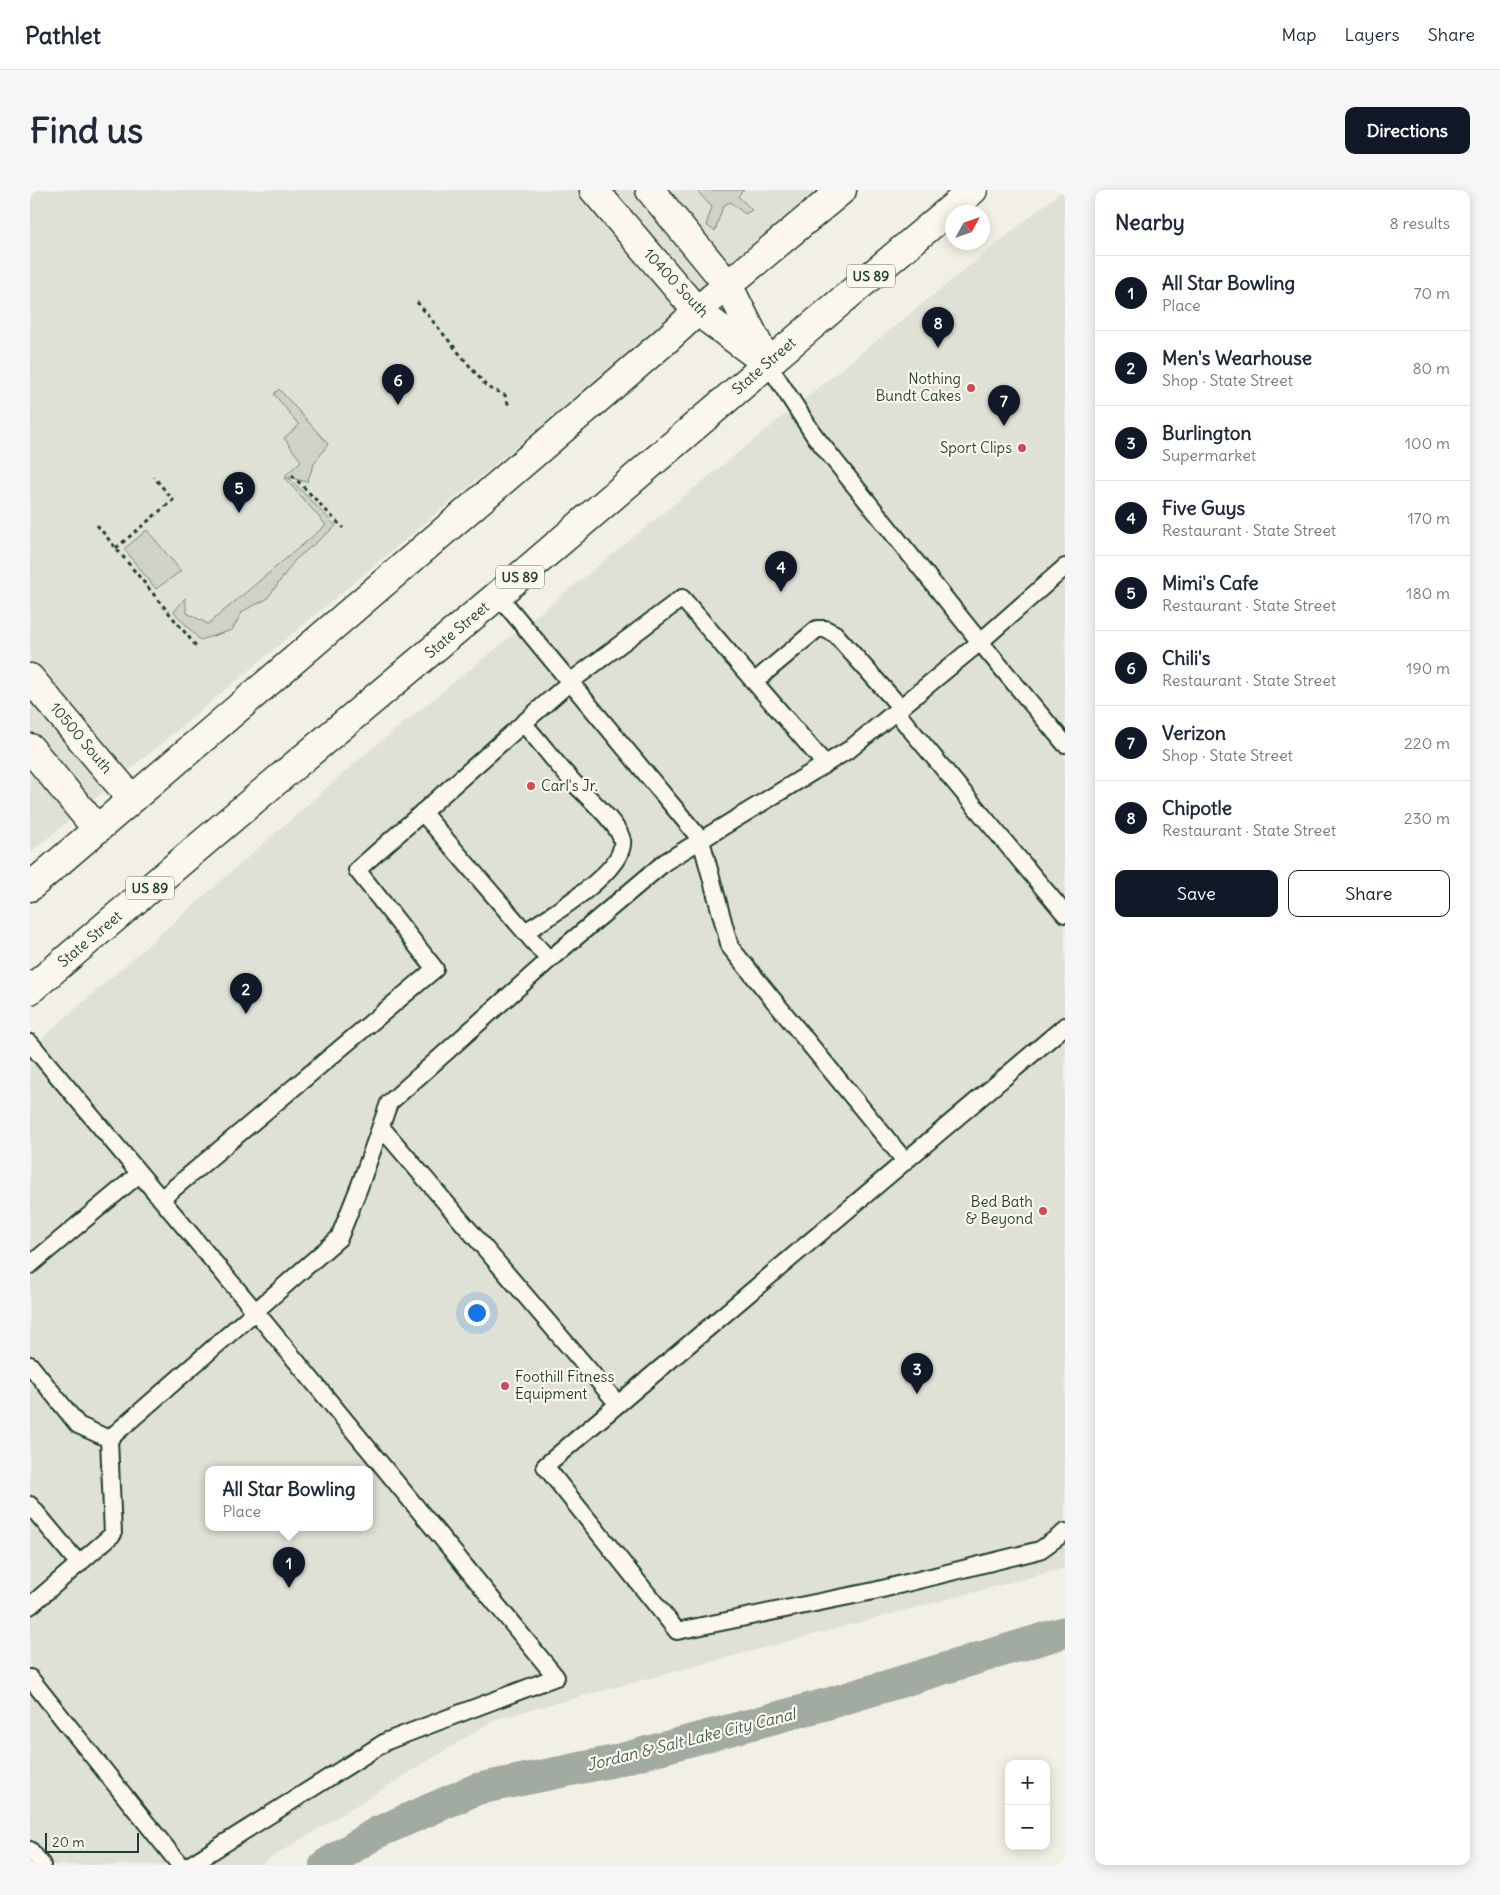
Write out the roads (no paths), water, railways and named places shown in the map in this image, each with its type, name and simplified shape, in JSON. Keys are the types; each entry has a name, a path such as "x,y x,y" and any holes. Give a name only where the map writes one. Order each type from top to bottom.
{"main road":[{"name":"10400 South","path":"594,190 697,311 768,364"},
{"path":"650,190 728,285 768,364"},
{"path":"30,887 649,355 697,311 842,190"},
{"name":"State Street","path":"30,990 269,786 498,595 973,190"},
{"name":"10500 South","path":"30,678 132,799"},
{"path":"30,748 97,829"}],"lane":[{"path":"768,364 814,435 980,642 1065,744"},
{"path":"109,1439 339,1238 389,1103 549,960 665,862 850,749 980,642 1065,567"},
{"path":"498,595 701,840 730,948 905,1161"},
{"path":"161,1199 435,969 357,870 570,682 682,598 825,764"},
{"path":"754,682 817,629 825,629 835,634 1065,914"},
{"path":"523,723 574,783 602,811 618,831 622,841 621,850 610,869 578,897 525,932"},
{"path":"422,812 549,960"},
{"path":"1065,1026 545,1466 677,1631 874,1592 1040,1550 1065,1532"},
{"path":"30,1043 255,1311 556,1677 387,1741 190,1865"},
{"path":"381,1127 618,1404"},
{"path":"30,1264 139,1174"},
{"path":"30,1365 78,1425 109,1439"},
{"path":"30,1606 113,1534 109,1439"},
{"path":"30,1506 79,1564"},
{"path":"30,1678 180,1865"},
{"path":"30,1850 42,1865"}],"waterway":[{"name":"Jordan & Salt Lake City Canal","path":"325,1865 376,1833 477,1789 610,1762 827,1704 1065,1632"}],"place":[{"name":"Chipotle","path":"938,348"},
{"name":"Nothing Bundt Cakes","path":"971,388"},
{"name":"Chili's","path":"398,405"},
{"name":"Verizon","path":"1004,426"},
{"name":"Sport Clips","path":"1022,448"},
{"name":"Mimi's Cafe","path":"239,513"},
{"name":"Five Guys","path":"781,592"},
{"name":"Carl's Jr.","path":"531,786"},
{"name":"Men's Wearhouse","path":"246,1014"},
{"name":"Bed Bath & Beyond","path":"1043,1211"},
{"name":"Foothill Fitness Equipment","path":"505,1386"},
{"name":"Burlington","path":"917,1394"},
{"name":"All Star Bowling","path":"289,1588"}]}
